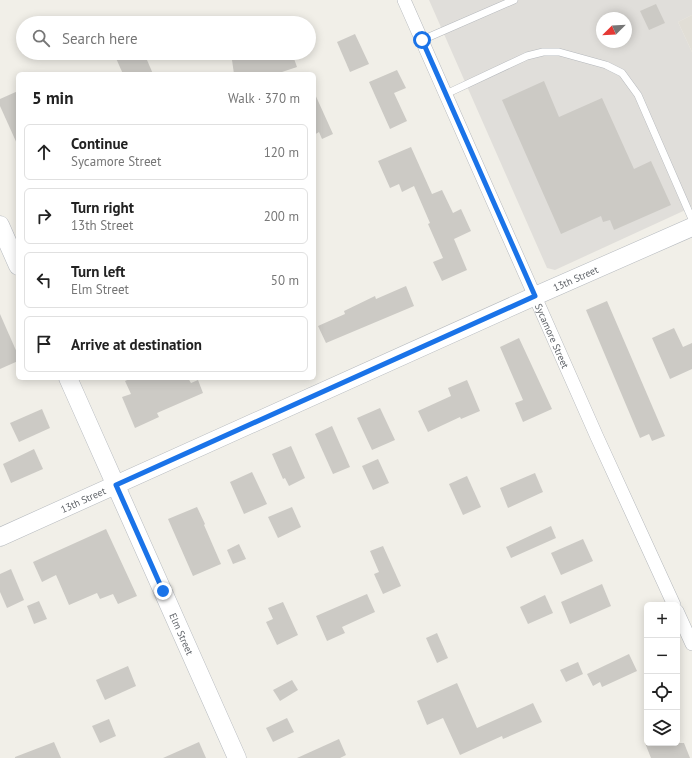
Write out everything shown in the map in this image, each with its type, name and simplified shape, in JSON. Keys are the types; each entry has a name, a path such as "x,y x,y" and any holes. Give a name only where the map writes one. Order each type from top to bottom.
{"main road":[{"path":"0,225 16,261"},
{"name":"13th Street","path":"0,537 535,296 692,227"},
{"name":"Elm Street","path":"69,380 237,758"}],"street":[{"name":"Sycamore Street","path":"404,0 673,602"},
{"path":"680,618 692,644"}],"lane":[{"path":"422,40 514,0"},
{"path":"446,94 527,56 543,52 560,52 606,65 622,73 638,95 692,219"}],"shaded area":[{"path":"429,0 692,0 692,15 678,22 692,52 692,207 555,270 547,268"},
{"path":"692,15 692,52 678,22"}],"building":[{"path":"656,4 665,23 649,30 640,11"},
{"path":"355,34 369,64 350,72 337,42"},
{"path":"117,60 147,60 152,72 122,72"},
{"path":"232,60 294,60 297,67 282,72 234,72"},
{"path":"397,70 406,88 394,93 407,121 390,129 369,82"},
{"path":"544,81 559,117 602,98 634,169 651,161 671,205 614,230 610,220 603,222 601,216 561,234 502,100"},
{"path":"16,92 16,142 0,106 0,99"},
{"path":"316,96 333,134 322,139 319,132 316,134"},
{"path":"411,147 432,194 442,190 453,213 461,209 471,231 454,239 467,270 442,281 433,262 443,258 428,224 430,223 414,186 402,192 399,184 390,188 378,161"},
{"path":"406,286 414,306 326,343 318,326 345,314 344,311 375,296 376,299"},
{"path":"607,301 665,436 652,441 649,434 640,438 586,310"},
{"path":"0,314 16,350 16,362 0,369"},
{"path":"674,328 683,347 692,343 692,369 670,379 652,338"},
{"path":"519,338 552,409 523,422 515,403 523,400 500,347"},
{"path":"189,380 191,383 198,380 203,393 157,413 159,417 135,428 122,397 131,394 125,381"},
{"path":"467,380 480,411 461,419 460,417 428,432 418,411 451,396 448,388"},
{"path":"380,408 395,440 372,450 357,418"},
{"path":"42,409 50,428 19,442 10,423"},
{"path":"332,426 350,467 333,474 315,434"},
{"path":"291,446 305,478 289,486 285,478 283,479 272,454"},
{"path":"34,449 43,469 11,483 3,464"},
{"path":"378,459 389,483 373,490 362,466"},
{"path":"252,472 267,504 244,514 230,482"},
{"path":"535,473 543,492 508,508 500,488"},
{"path":"467,476 481,507 463,515 449,484"},
{"path":"197,507 221,564 193,576 168,519"},
{"path":"292,507 301,527 278,538 268,517"},
{"path":"551,526 556,538 511,558 506,547"},
{"path":"106,529 137,596 118,604 113,594 100,599 97,593 69,605 56,575 42,582 33,562"},
{"path":"583,539 593,561 561,575 551,553"},
{"path":"239,544 246,559 233,564 227,550"},
{"path":"383,546 401,586 383,594 374,574 379,572 370,551"},
{"path":"11,569 24,600 7,608 0,592 0,574"},
{"path":"602,584 611,606 570,624 561,602"},
{"path":"367,594 375,612 342,627 345,633 327,641 316,616"},
{"path":"545,595 553,613 528,624 520,607"},
{"path":"39,601 47,619 34,624 27,606"},
{"path":"283,602 298,635 277,645 266,622 273,619 268,608"},
{"path":"437,633 448,658 437,663 426,638"},
{"path":"629,654 637,671 602,687 600,682 593,686 587,674"},
{"path":"578,662 583,674 566,682 560,670"},
{"path":"128,666 136,686 105,700 96,680"},
{"path":"292,680 298,690 280,701 273,690"},
{"path":"457,683 477,728 533,703 542,722 503,739 502,736 460,755 443,718 427,725 417,701"},
{"path":"287,718 294,732 273,742 266,728"},
{"path":"109,719 116,736 100,743 92,726"},
{"path":"339,739 346,755 340,758 297,758"},
{"path":"54,742 61,758 15,758 15,757"},
{"path":"199,742 206,758 163,758"},
{"path":"680,743 684,743 690,758 651,758 646,746 680,746"}],"route":[{"path":"163,591 116,485 535,296 422,40"}]}
